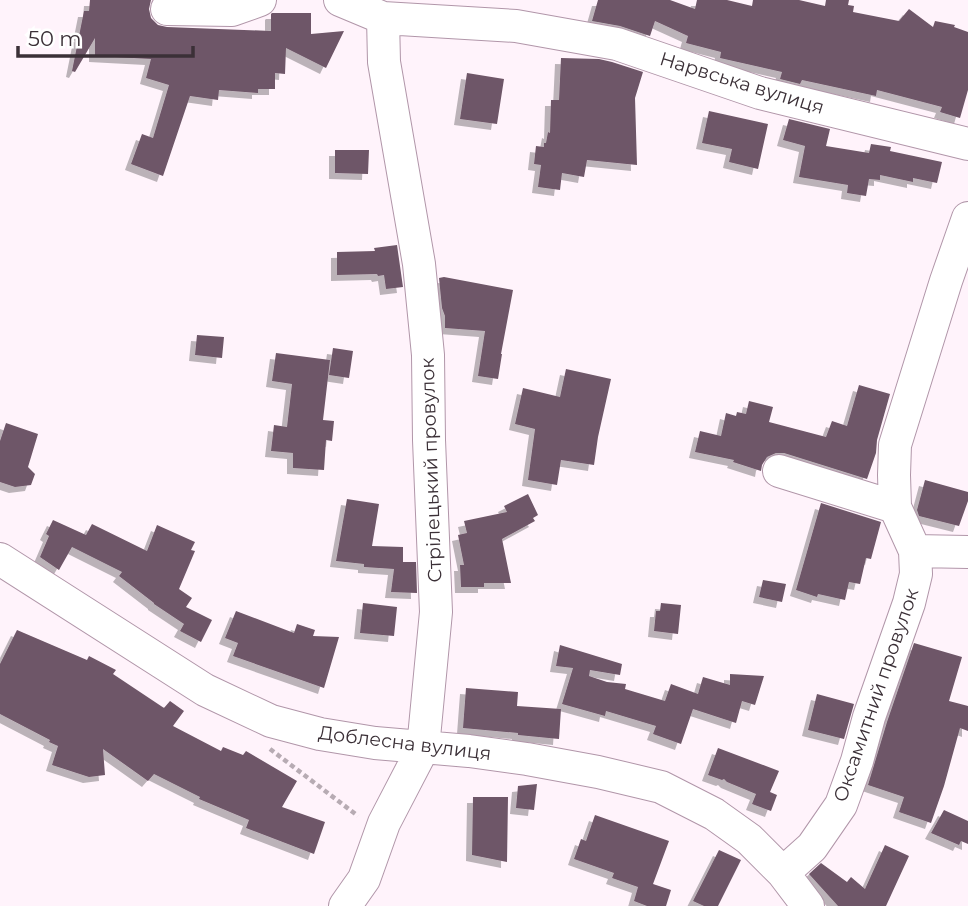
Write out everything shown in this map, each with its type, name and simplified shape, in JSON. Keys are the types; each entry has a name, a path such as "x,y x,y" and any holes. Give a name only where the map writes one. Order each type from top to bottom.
{"street":[{"path":"167,9 232,10 260,0"},
{"name":"Нарвська вулиця","path":"340,0 383,18 519,13 760,93 968,144"},
{"name":"Стрілецький провулок","path":"345,906 364,879 384,823 423,748 436,611 428,355 419,264 384,62 383,18"},
{"name":"Оксамитний провулок","path":"783,873 812,847 841,805 909,603 916,574 915,551 895,507 895,445 968,218"},
{"path":"779,471 895,507"},
{"path":"915,551 968,552"},
{"name":"Доблесна вулиця","path":"0,559 205,690 271,720 320,734 375,743 527,759 661,787 714,814 749,839 783,873 808,906"}],"building":[{"path":"90,0 151,0 151,18 158,25 167,27 271,31 272,13 311,13 311,34 344,31 326,68 286,48 285,74 275,73 275,89 258,89 258,93 219,90 218,100 190,96 163,176 131,164 142,134 153,138 169,85 146,78 151,59 95,56 95,38 75,72 72,71 84,11 89,11"},
{"path":"598,0 670,0 695,9 697,0 727,0 752,6 753,0 799,0 825,6 826,0 849,0 848,5 854,6 853,12 899,21 909,9 933,27 935,21 955,25 954,27 968,32 968,90 960,118 940,112 942,107 877,90 876,96 802,80 800,84 780,79 782,72 720,58 721,52 686,43 688,36 655,21 650,36 620,26 592,21"},
{"path":"561,58 599,59 643,72 635,98 637,165 587,160 584,177 562,173 560,190 538,187 541,165 534,164 536,146 544,147 548,132 550,133 551,100 559,100"},
{"path":"467,73 504,79 497,124 460,119"},
{"path":"709,111 768,124 758,169 729,162 732,149 702,143"},
{"path":"789,119 830,129 826,146 869,153 871,144 891,147 890,151 942,162 937,183 913,178 913,182 880,175 880,180 869,179 866,196 847,193 848,185 799,177 805,146 783,140"},
{"path":"335,150 369,150 368,174 335,173"},
{"path":"397,245 403,287 386,289 384,275 337,275 337,252 375,251 374,248"},
{"path":"439,278 513,290 498,379 478,376 485,331 445,328"},
{"path":"197,335 224,337 222,358 195,355"},
{"path":"333,348 353,351 349,378 329,375"},
{"path":"276,353 330,360 323,420 334,421 332,441 326,440 324,470 293,468 293,453 271,451 274,425 287,427 292,384 272,381"},
{"path":"566,369 611,379 594,465 561,460 557,485 528,480 535,429 515,424 523,388 560,397"},
{"path":"859,385 890,394 867,479 784,453 767,457 761,471 733,462 734,460 695,452 700,431 721,436 726,413 736,416 737,412 746,414 749,401 773,407 769,422 826,437 832,421 847,426"},
{"path":"6,423 38,434 28,467 35,474 31,485 15,487 0,482 0,441"},
{"path":"925,480 968,492 968,501 959,526 919,516 917,510"},
{"path":"528,494 538,515 533,518 535,521 502,539 511,583 484,583 484,587 461,587 460,565 464,565 458,535 467,533 464,521 507,512 504,506"},
{"path":"347,499 379,504 372,546 403,547 403,562 416,562 417,593 391,592 394,569 364,567 364,564 336,561"},
{"path":"821,503 881,522 871,559 866,558 860,584 849,582 845,600 818,594 817,597 796,590"},
{"path":"53,520 86,535 92,524 147,551 157,525 195,542 191,550 195,551 179,589 192,598 186,607 212,620 201,642 180,631 184,624 119,576 122,572 72,547 59,570 40,557"},
{"path":"763,580 786,584 782,602 759,597"},
{"path":"363,603 397,607 394,636 360,633"},
{"path":"661,603 681,605 678,634 654,631 656,611 660,611"},
{"path":"236,611 294,633 297,624 315,630 313,636 339,637 324,688 233,656 238,643 225,638"},
{"path":"17,630 87,660 89,656 116,670 113,674 164,708 170,701 184,711 173,726 221,751 223,747 243,755 246,751 297,781 282,807 325,822 314,854 246,828 249,820 199,799 200,797 154,774 148,781 103,749 105,775 89,777 52,765 58,746 0,714 0,664"},
{"path":"914,643 962,657 949,701 968,706 968,731 960,728 931,823 899,812 904,797 868,785"},
{"path":"560,645 622,664 620,675 590,670 589,676 626,684 625,689 665,701 671,684 698,694 703,677 730,685 730,674 764,676 755,705 742,701 736,723 693,709 681,744 653,734 656,726 606,711 605,716 562,704 573,668 556,666"},
{"path":"466,688 518,692 517,706 561,709 559,739 463,728"},
{"path":"817,694 854,704 844,739 808,730"},
{"path":"718,748 779,771 770,792 777,795 771,811 752,804 756,794 724,779 708,775"},
{"path":"537,784 534,810 516,808 518,786"},
{"path":"473,797 508,797 507,862 472,855"},
{"path":"944,810 968,821 968,844 961,841 959,845 931,833"},
{"path":"595,815 669,841 653,884 671,890 666,906 647,906 634,901 638,887 612,878 614,873 574,859 581,839 586,841"},
{"path":"885,845 909,856 886,906 838,906 809,874 821,863 847,882 851,877 865,889"},
{"path":"719,850 741,860 718,906 704,906 693,901"}]}
